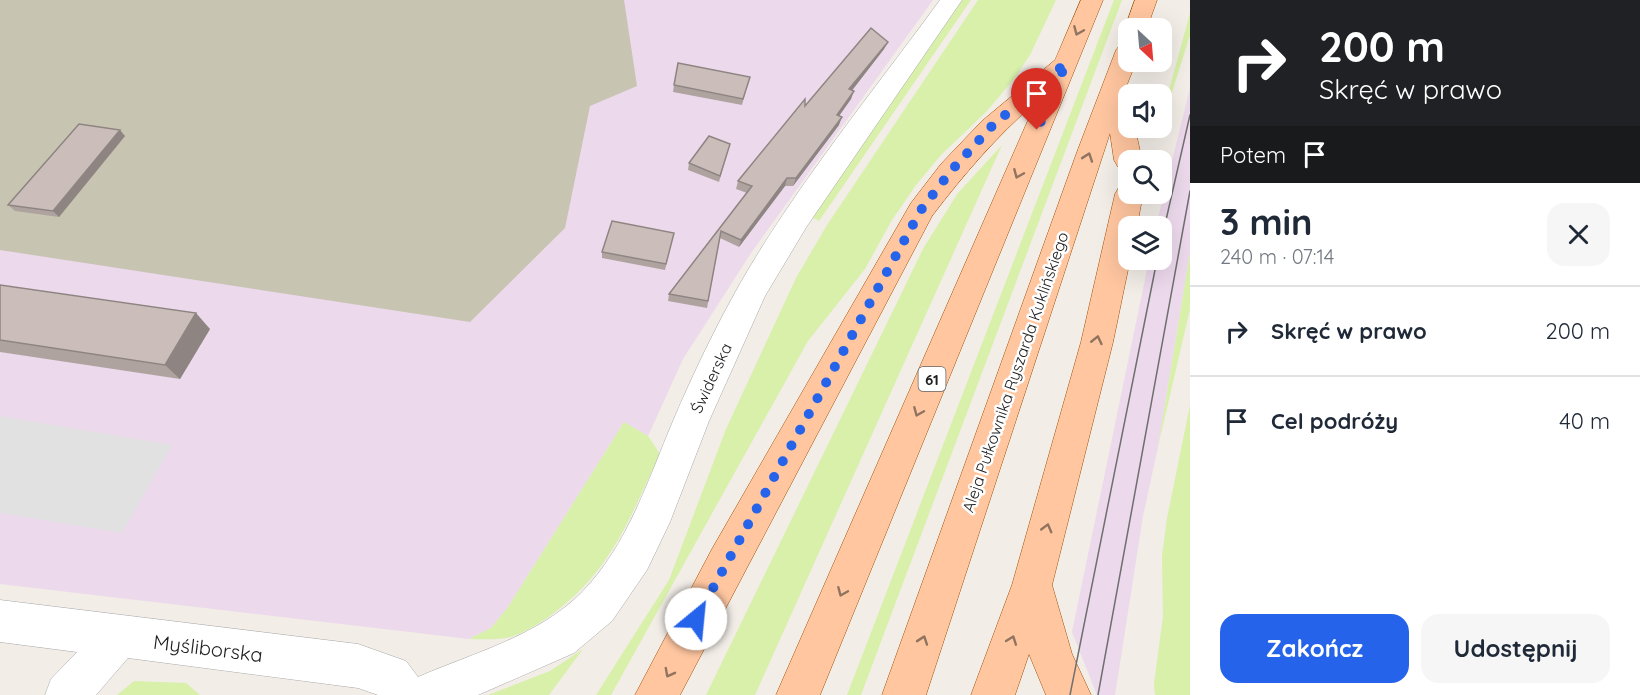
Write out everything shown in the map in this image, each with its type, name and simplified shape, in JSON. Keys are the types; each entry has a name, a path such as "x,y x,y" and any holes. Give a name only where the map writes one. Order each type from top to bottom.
{"main road":[{"name":"61","path":"798,695 1092,0"},
{"path":"1140,18 1146,0"},
{"path":"657,695 726,563 921,210 951,171 991,127 1066,63"},
{"name":"Aleja Pułkownika Ryszarda Kuklińskiego","path":"904,695 1090,152 1120,72"},
{"path":"1114,87 1126,150"},
{"path":"993,695 1032,585 1097,342 1127,204"},
{"path":"1032,585 1052,660 1069,695"}],"street":[{"name":"Świderska","path":"427,695 559,638 597,606 633,556 657,509 691,421 752,291 797,218 951,0"},
{"name":"Myśliborska","path":"0,621 358,666 391,676 404,695"},
{"path":"67,695 119,637"}],"shaded area":[{"path":"0,0 933,0 751,253 683,359 648,436 624,422 508,607 491,628 469,639 0,584"},
{"path":"0,0 624,0 637,86 590,106 565,228 470,322 0,250"},
{"path":"1190,88 1190,253 1158,447 1143,516 1115,695 1097,695 1072,632 1147,270 1172,270 1172,216 1158,216 1161,204 1172,204 1172,161"},
{"path":"0,416 172,445 122,533 0,513"}],"green space":[{"path":"961,0 971,0 819,221 811,217"},
{"path":"978,0 1056,0 1030,55 1014,79 986,112 941,155 916,185 892,220 865,269 808,341 611,695 596,695 669,580 726,429 796,278 827,225"},
{"path":"1114,0 1122,0 861,695 847,695"},
{"path":"1190,13 1190,35 1172,92 1171,84"},
{"path":"1002,145 755,695 706,695 924,247 958,193"},
{"path":"1190,253 1190,309 1158,447"},
{"path":"1190,405 1190,695 1155,695 1154,684 1163,616 1162,556 1167,518"},
{"path":"624,422 648,436 660,454 616,544 602,564 569,601 533,627 506,638 469,639 491,628 508,607"},
{"path":"583,649 549,695 488,695 550,671"},
{"path":"134,681 186,683 200,695 117,695"}],"building":[{"path":"871,28 888,42 849,89 854,91 837,115 842,117 796,178 787,178 741,240 721,231 708,301 669,294 752,186 738,181 805,99 805,106"},
{"path":"678,63 750,77 743,99 674,85"},
{"path":"79,124 120,130 53,211 8,205"},
{"path":"709,136 730,144 720,176 689,163"},
{"path":"612,221 674,233 666,264 602,252"},
{"path":"0,285 196,313 165,365 0,340"}],"tram line":[{"path":"1167,216 1190,115"},
{"path":"1098,695 1190,191"},
{"path":"1070,695 1155,270"}],"route":[{"path":"696,619 921,210 951,171 991,127 1066,63 1037,130"}]}
